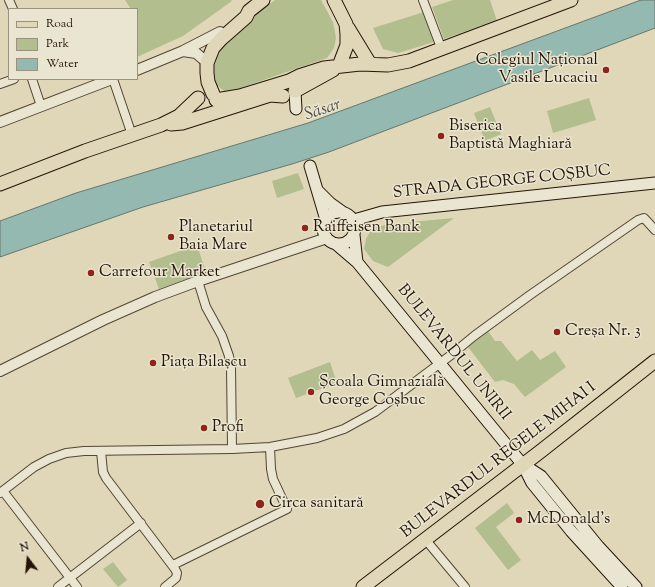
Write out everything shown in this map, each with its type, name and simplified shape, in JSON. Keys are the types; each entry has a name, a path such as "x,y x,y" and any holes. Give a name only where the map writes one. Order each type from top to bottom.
{"main road":[{"path":"207,97 200,80 203,59 211,42 220,32 243,13 249,11 263,0"},
{"path":"334,0 346,24 370,64"},
{"path":"161,125 182,122 289,90 326,75 339,66 370,64 388,65 409,61 442,50 571,0"},
{"path":"182,122 206,111 199,107 207,97 207,73 210,55 213,48 246,17 249,11"},
{"path":"339,66 347,45 346,24"},
{"path":"0,184 85,151 161,125 179,116 207,97 240,96 289,90"},
{"path":"289,90 296,101 296,108"},
{"path":"310,166 326,220"},
{"name":"STRADA GEORGE COȘBUC","path":"354,220 382,212 655,183"},
{"path":"318,190 330,203 344,213 348,214 354,220 356,228 354,235 351,240 345,244 331,241 323,229 326,220 334,213 344,213"},
{"path":"354,235 357,262"},
{"name":"BULEVARDUL UNIRII","path":"331,241 357,262 523,464 532,483 576,537 622,587"},
{"name":"BULEVARDUL REGELE MIHAI I","path":"363,587 655,361"},
{"name":"BULEVARDUL UNIRII","path":"523,464 541,476 598,546 636,587"}],"street":[{"path":"423,0 442,50"},
{"path":"138,70 183,51 220,32"},
{"path":"183,51 196,53 203,59"},
{"path":"0,84 11,80"},
{"path":"32,80 41,106"},
{"path":"0,122 108,80"},
{"path":"111,80 132,135"},
{"path":"77,587 1,492 34,467 53,457 66,453 270,447 331,434 357,423 375,412 530,295 638,220 644,218 655,230"},
{"path":"0,371 123,311 198,281 331,241"},
{"path":"198,281 206,307 222,336 229,356 231,366 232,449"},
{"path":"173,565 287,509 272,479 270,447"},
{"path":"101,451 103,472 106,478 173,565 177,576 165,587"},
{"path":"58,587 141,523"},
{"path":"425,539 465,587"}],"green space":[{"path":"125,0 232,1 183,36 138,57 138,8 130,8"},
{"path":"275,0 321,0 333,22 336,38 334,48 327,58 226,93 216,84 212,69 213,59 229,34"},
{"path":"453,0 490,0 497,21 444,39 432,7"},
{"path":"424,12 434,42 398,53 383,49 373,28"},
{"path":"589,98 596,120 553,133 547,111"},
{"path":"490,107 501,134 485,141 474,113"},
{"path":"298,173 304,189 277,198 272,181"},
{"path":"454,218 388,267 373,261 364,249 366,239 372,228 389,224"},
{"path":"197,245 206,272 159,289 149,262"},
{"path":"488,331 495,341 501,341 517,361 532,350 540,360 555,351 566,367 525,397 514,384 503,380 495,382 468,347"},
{"path":"330,362 337,383 296,398 288,378"},
{"path":"507,503 514,513 496,527 521,560 508,570 475,528"},
{"path":"113,562 127,580 118,587 103,569"}],"water":[{"path":"641,0 655,0 655,28 329,152 143,207 0,257 0,221 76,193 308,123"}],"place":[{"name":"Colegiul Național Vasile Lucaciu","path":"606,70"},
{"name":"Biserica Baptistă Maghiară","path":"441,136"},
{"name":"Raiffeisen Bank","path":"305,228"},
{"name":"Planetariul Baia Mare","path":"171,237"},
{"name":"Carrefour Market","path":"91,273"},
{"name":"Creșa Nr. 3","path":"557,332"},
{"name":"Piața Bilașcu","path":"153,363"},
{"name":"Școala Gimnazială George Coșbuc","path":"311,392"},
{"name":"Profi","path":"204,428"},
{"name":"Circa sanitară","path":"260,504"},
{"name":"McDonald's","path":"519,520"}],"water label":[{"name":"Săsar","path":"323,111"}]}
